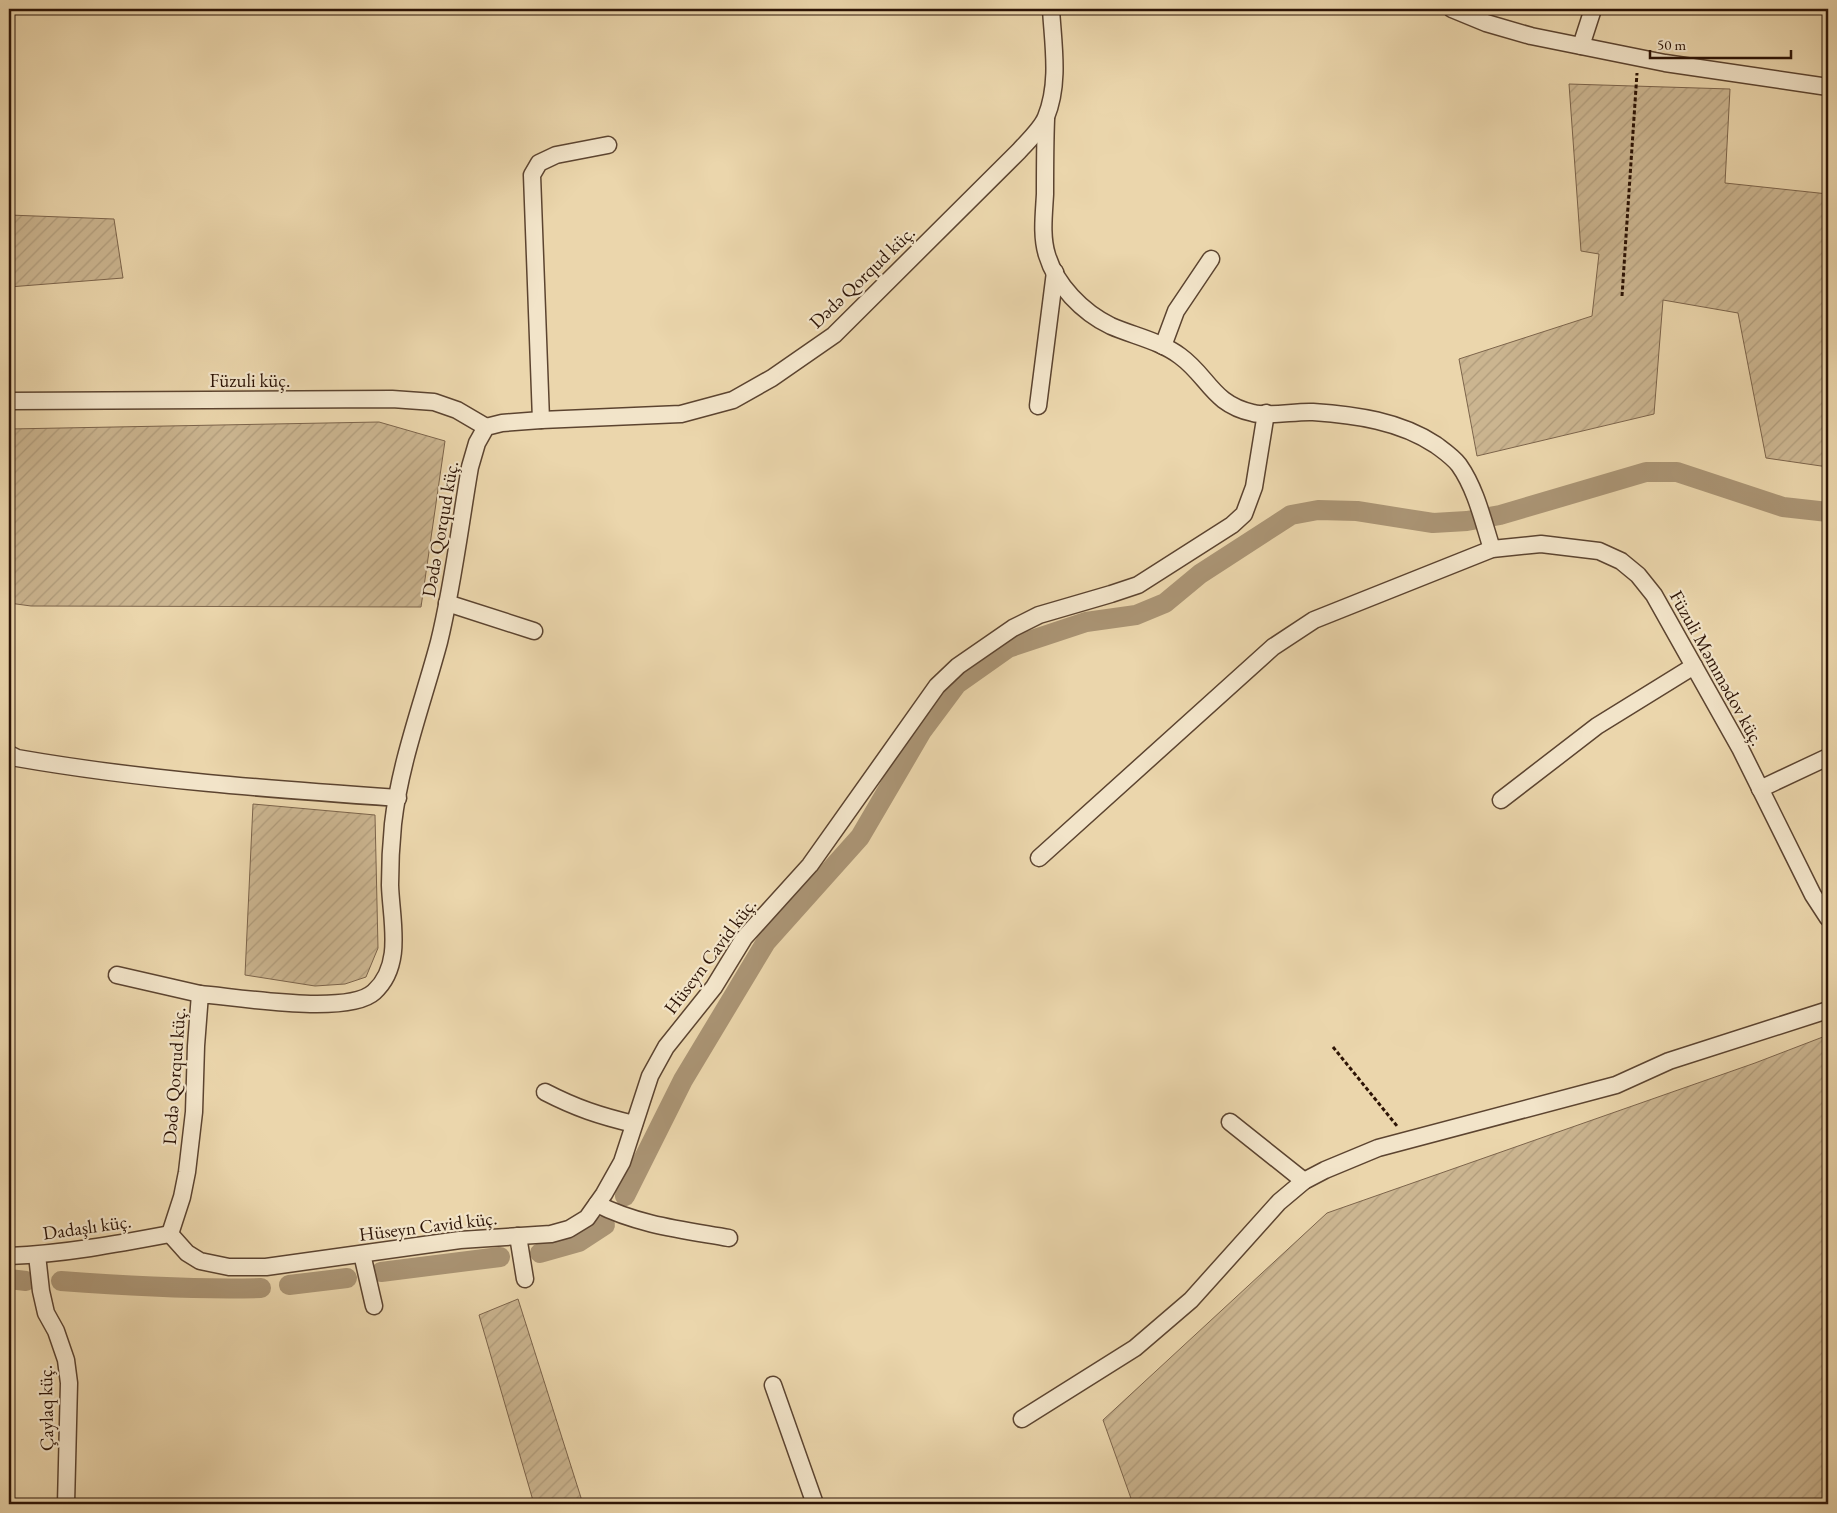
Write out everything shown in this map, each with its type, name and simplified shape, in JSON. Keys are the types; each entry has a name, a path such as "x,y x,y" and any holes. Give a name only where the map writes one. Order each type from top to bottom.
{"street":[{"name":"Dədə Qorqud küç.","path":"170,1234 182,1197 190,1146 194,1112 200,994 320,1006 356,1002 373,994 386,980 391,966 394,943 390,883 393,824 408,750 439,640 447,603 470,467 477,443 486,427 502,423 541,420 681,414 733,400 772,378 834,334 1019,151 1046,118 1053,90 1055,64 1051,9"},
{"path":"1452,9 1486,23 1522,34 1638,57 1828,87"},
{"path":"1581,46 1593,9"},
{"path":"1046,118 1044,231 1046,254 1068,294 1088,312 1111,326 1163,346 1181,356 1221,400 1240,410 1255,414 1310,412 1351,415 1410,430 1422,436 1448,454 1458,464 1469,482 1492,549"},
{"path":"541,420 532,175 539,163 556,156 608,145"},
{"path":"1163,346 1176,311 1210,259"},
{"path":"1038,406 1055,272"},
{"name":"Füzuli küç.","path":"9,401 392,399 434,402 457,410 486,427"},
{"name":"Hüseyn Cavid küç.","path":"170,1234 187,1253 200,1261 229,1267 266,1267 460,1240 551,1234 569,1229 587,1218 604,1194 622,1162 650,1076 666,1047 714,987 744,938 810,865 937,686 958,666 1013,628 1039,615 1138,585 1232,525 1244,514 1254,487 1266,414"},
{"name":"Füzuli Məmmədov küç.","path":"1039,858 1266,654 1314,620 1492,549 1541,544 1599,552 1621,561 1638,575 1654,595 1740,748 1814,895 1828,918"},
{"path":"447,603 534,631"},
{"path":"1501,800 1597,726 1694,666"},
{"path":"9,754 17,758 79,769 228,786 398,798"},
{"path":"1760,789 1828,757"},
{"path":"117,975 200,994"},
{"path":"1022,1419 1135,1348 1191,1300 1279,1202 1304,1181 1325,1170 1378,1148 1616,1085 1668,1061 1828,1010"},
{"path":"545,1092 574,1107 634,1124"},
{"path":"1230,1122 1304,1181"},
{"path":"597,1204 616,1214 642,1222 729,1238"},
{"name":"Dadaşlı küç.","path":"9,1256 38,1255 109,1246 170,1234"},
{"path":"518,1236 525,1279"},
{"path":"362,1254 374,1306"},
{"name":"Çaylaq küç.","path":"38,1255 41,1291 46,1313 56,1331 66,1360 69,1383 66,1504"},
{"path":"773,1385 815,1504"}],"path":[{"path":"1622,296 1638,57"},
{"path":"1333,1047 1408,1140"}],"shaded area":[{"path":"1569,84 1730,89 1725,183 1828,194 1828,467 1766,458 1738,313 1663,300 1654,414 1477,456 1459,359 1592,316 1599,254 1581,251"},
{"path":"9,215 114,219 123,278 9,287"},
{"path":"379,422 445,441 421,607 31,606 9,603 9,429"},
{"path":"253,804 375,815 378,948 366,977 345,984 315,986 245,975"},
{"path":"1828,1035 1828,1504 1133,1504 1103,1420 1327,1213 1755,1063"},
{"path":"518,1299 583,1504 534,1504 479,1315"}],"waterway":[{"path":"625,1196 683,1080 766,942 860,837 922,731 957,684 1008,648 1086,622 1136,615 1165,603 1200,574 1291,515 1318,510 1357,511 1433,523 1467,521 1500,515 1646,472 1677,472 1783,507 1828,512"},
{"path":"540,1253 579,1242 605,1225"},
{"path":"381,1272 500,1257"},
{"path":"289,1285 347,1278"},
{"path":"9,1279 26,1281"},
{"path":"61,1281 161,1287 261,1288"}]}
